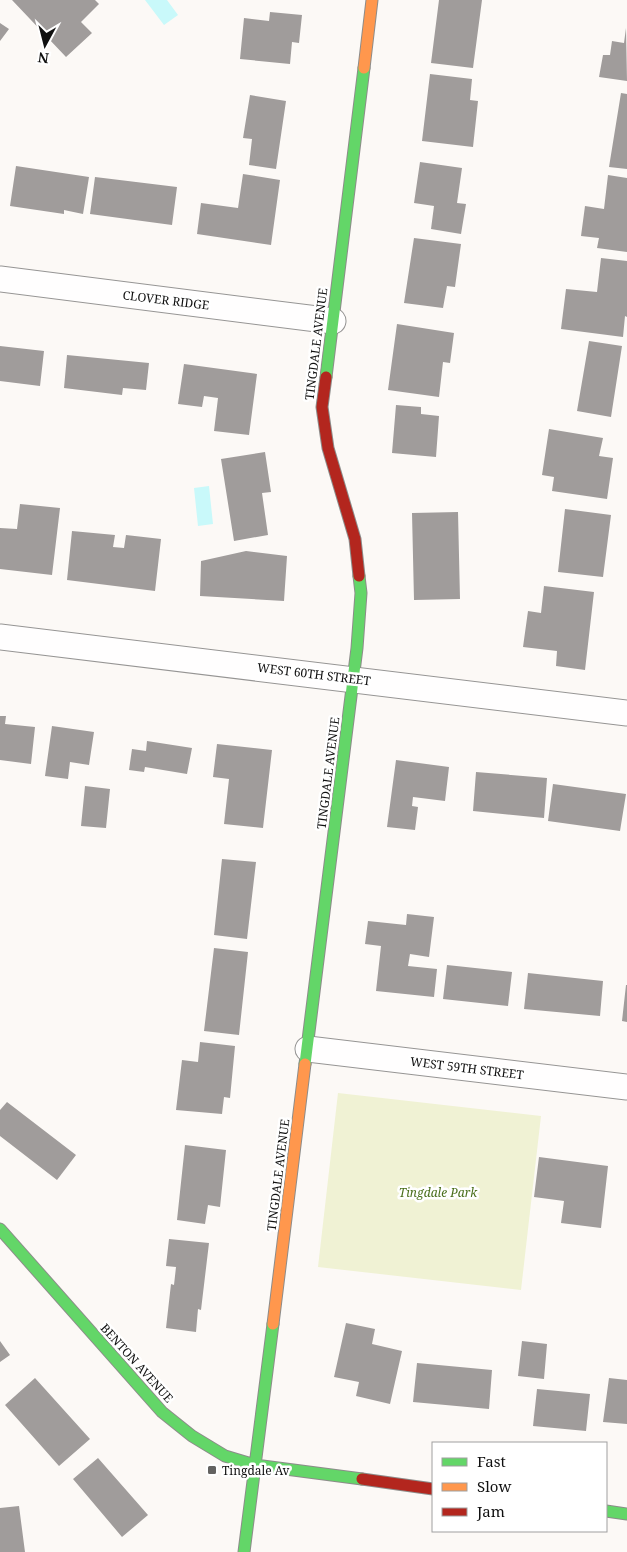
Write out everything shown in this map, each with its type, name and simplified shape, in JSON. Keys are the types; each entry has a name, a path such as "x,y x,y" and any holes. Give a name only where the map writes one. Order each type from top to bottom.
{"street":[{"name":"TINGDALE AVENUE","path":"244,1552 308,1049 353,679 361,592 355,539 328,448 322,407 372,0"},
{"name":"CLOVER RIDGE","path":"0,279 332,321"},
{"name":"WEST 60TH STREET","path":"0,637 627,713"},
{"name":"WEST 59TH STREET","path":"308,1049 627,1087"},
{"name":"BENTON AVENUE","path":"0,1229 162,1412 192,1436 225,1456 255,1465 432,1489"},
{"path":"607,1512 627,1514"}],"green space":[{"name":"Tingdale Park","path":"338,1093 541,1116 521,1290 318,1267"}],"water":[{"path":"145,0 167,0 178,15 164,25"},
{"path":"209,486 213,524 198,526 194,488"}],"building":[{"path":"12,0 95,0 99,4 81,22 92,33 66,57"},
{"path":"439,0 482,0 473,68 431,63"},
{"path":"270,12 302,15 299,43 292,42 290,64 240,59 244,18 269,21"},
{"path":"0,23 9,29 0,41"},
{"path":"626,28 627,81 599,77 603,55 610,55 612,41 624,43"},
{"path":"430,74 472,79 470,100 478,101 473,147 422,141"},
{"path":"621,93 627,94 627,169 609,167"},
{"path":"250,95 286,101 276,169 249,165 252,139 243,138"},
{"path":"420,162 462,168 457,203 466,204 461,234 431,229 434,206 414,203"},
{"path":"16,166 89,177 83,214 64,210 64,214 10,206"},
{"path":"243,174 280,180 271,245 197,234 201,203 238,208"},
{"path":"608,175 627,178 627,252 597,248 599,238 581,236 585,206 604,209"},
{"path":"95,177 177,187 172,225 90,214"},
{"path":"414,238 461,244 455,287 447,286 443,308 404,303"},
{"path":"601,258 627,261 627,317 625,316 623,337 561,329 566,289 597,292"},
{"path":"397,324 454,333 450,363 443,362 439,397 388,390"},
{"path":"589,341 622,346 611,417 577,411"},
{"path":"0,346 44,351 40,386 0,381"},
{"path":"67,355 149,363 146,390 123,388 122,395 64,388"},
{"path":"184,364 257,374 249,435 214,431 218,398 204,396 202,407 178,404"},
{"path":"396,405 421,407 421,414 439,416 436,457 392,453"},
{"path":"549,429 603,438 599,456 613,458 607,499 552,491 554,477 542,475"},
{"path":"265,452 271,492 262,493 268,535 234,541 221,459"},
{"path":"20,504 60,508 52,575 0,569 0,528 17,529"},
{"path":"565,509 611,515 603,577 558,572"},
{"path":"458,512 460,599 414,600 412,513"},
{"path":"72,531 115,535 113,547 124,548 126,535 161,539 155,591 67,580"},
{"path":"246,551 287,556 284,601 200,596 201,561"},
{"path":"544,586 594,592 585,670 556,666 557,651 523,647 528,611 541,613"},
{"path":"0,716 6,716 5,724 35,727 31,764 0,760"},
{"path":"52,726 94,732 89,765 70,762 68,779 45,776"},
{"path":"147,741 192,748 187,774 145,767 144,772 129,770 132,749 146,751"},
{"path":"217,744 272,750 263,828 224,824 229,779 213,777"},
{"path":"396,760 449,767 445,801 413,797 412,806 418,807 415,830 387,827"},
{"path":"476,772 547,778 544,818 473,811"},
{"path":"553,784 626,794 620,831 548,821"},
{"path":"85,786 110,789 106,828 81,826"},
{"path":"222,859 256,862 247,939 214,935"},
{"path":"407,914 434,917 429,957 410,954 408,966 437,969 434,997 376,991 381,946 365,944 368,921 406,925"},
{"path":"214,948 248,952 239,1035 204,1031"},
{"path":"447,965 512,972 508,1006 443,999"},
{"path":"528,973 603,981 600,1016 524,1009"},
{"path":"627,985 627,1022 622,1021"},
{"path":"200,1042 235,1046 230,1098 224,1097 222,1114 176,1110 182,1060 198,1062"},
{"path":"7,1102 76,1155 57,1180 0,1136 0,1110"},
{"path":"185,1145 226,1150 220,1207 208,1205 205,1224 177,1220"},
{"path":"539,1157 608,1166 601,1228 561,1223 564,1201 534,1197"},
{"path":"169,1239 209,1243 201,1310 198,1309 196,1332 166,1328 171,1284 174,1285 176,1267 166,1266"},
{"path":"346,1323 375,1329 372,1344 402,1351 390,1404 356,1396 359,1382 334,1377"},
{"path":"0,1341 10,1355 0,1362"},
{"path":"522,1341 547,1344 544,1379 518,1376"},
{"path":"417,1363 492,1370 489,1409 413,1402"},
{"path":"35,1378 90,1439 59,1466 5,1405"},
{"path":"609,1378 627,1380 627,1424 603,1422"},
{"path":"537,1389 590,1394 586,1431 533,1426"},
{"path":"98,1458 148,1515 122,1537 73,1479"},
{"path":"19,1506 25,1552 0,1552 0,1508"}],"traffic: fast":[{"path":"326,377 364,68"},
{"path":"305,1064 357,648 361,593 359,576"},
{"path":"0,1229 162,1412 192,1436 225,1456 255,1465 362,1479"},
{"path":"244,1552 273,1324"},
{"path":"607,1511 627,1514"}],"traffic: slow":[{"path":"364,68 372,0"},
{"path":"273,1324 305,1064"}],"traffic: jam":[{"path":"326,377 322,407 328,448 355,539 359,576"},
{"path":"362,1479 432,1489"}],"place":[{"name":"Tingdale Av","path":"212,1470"}]}
